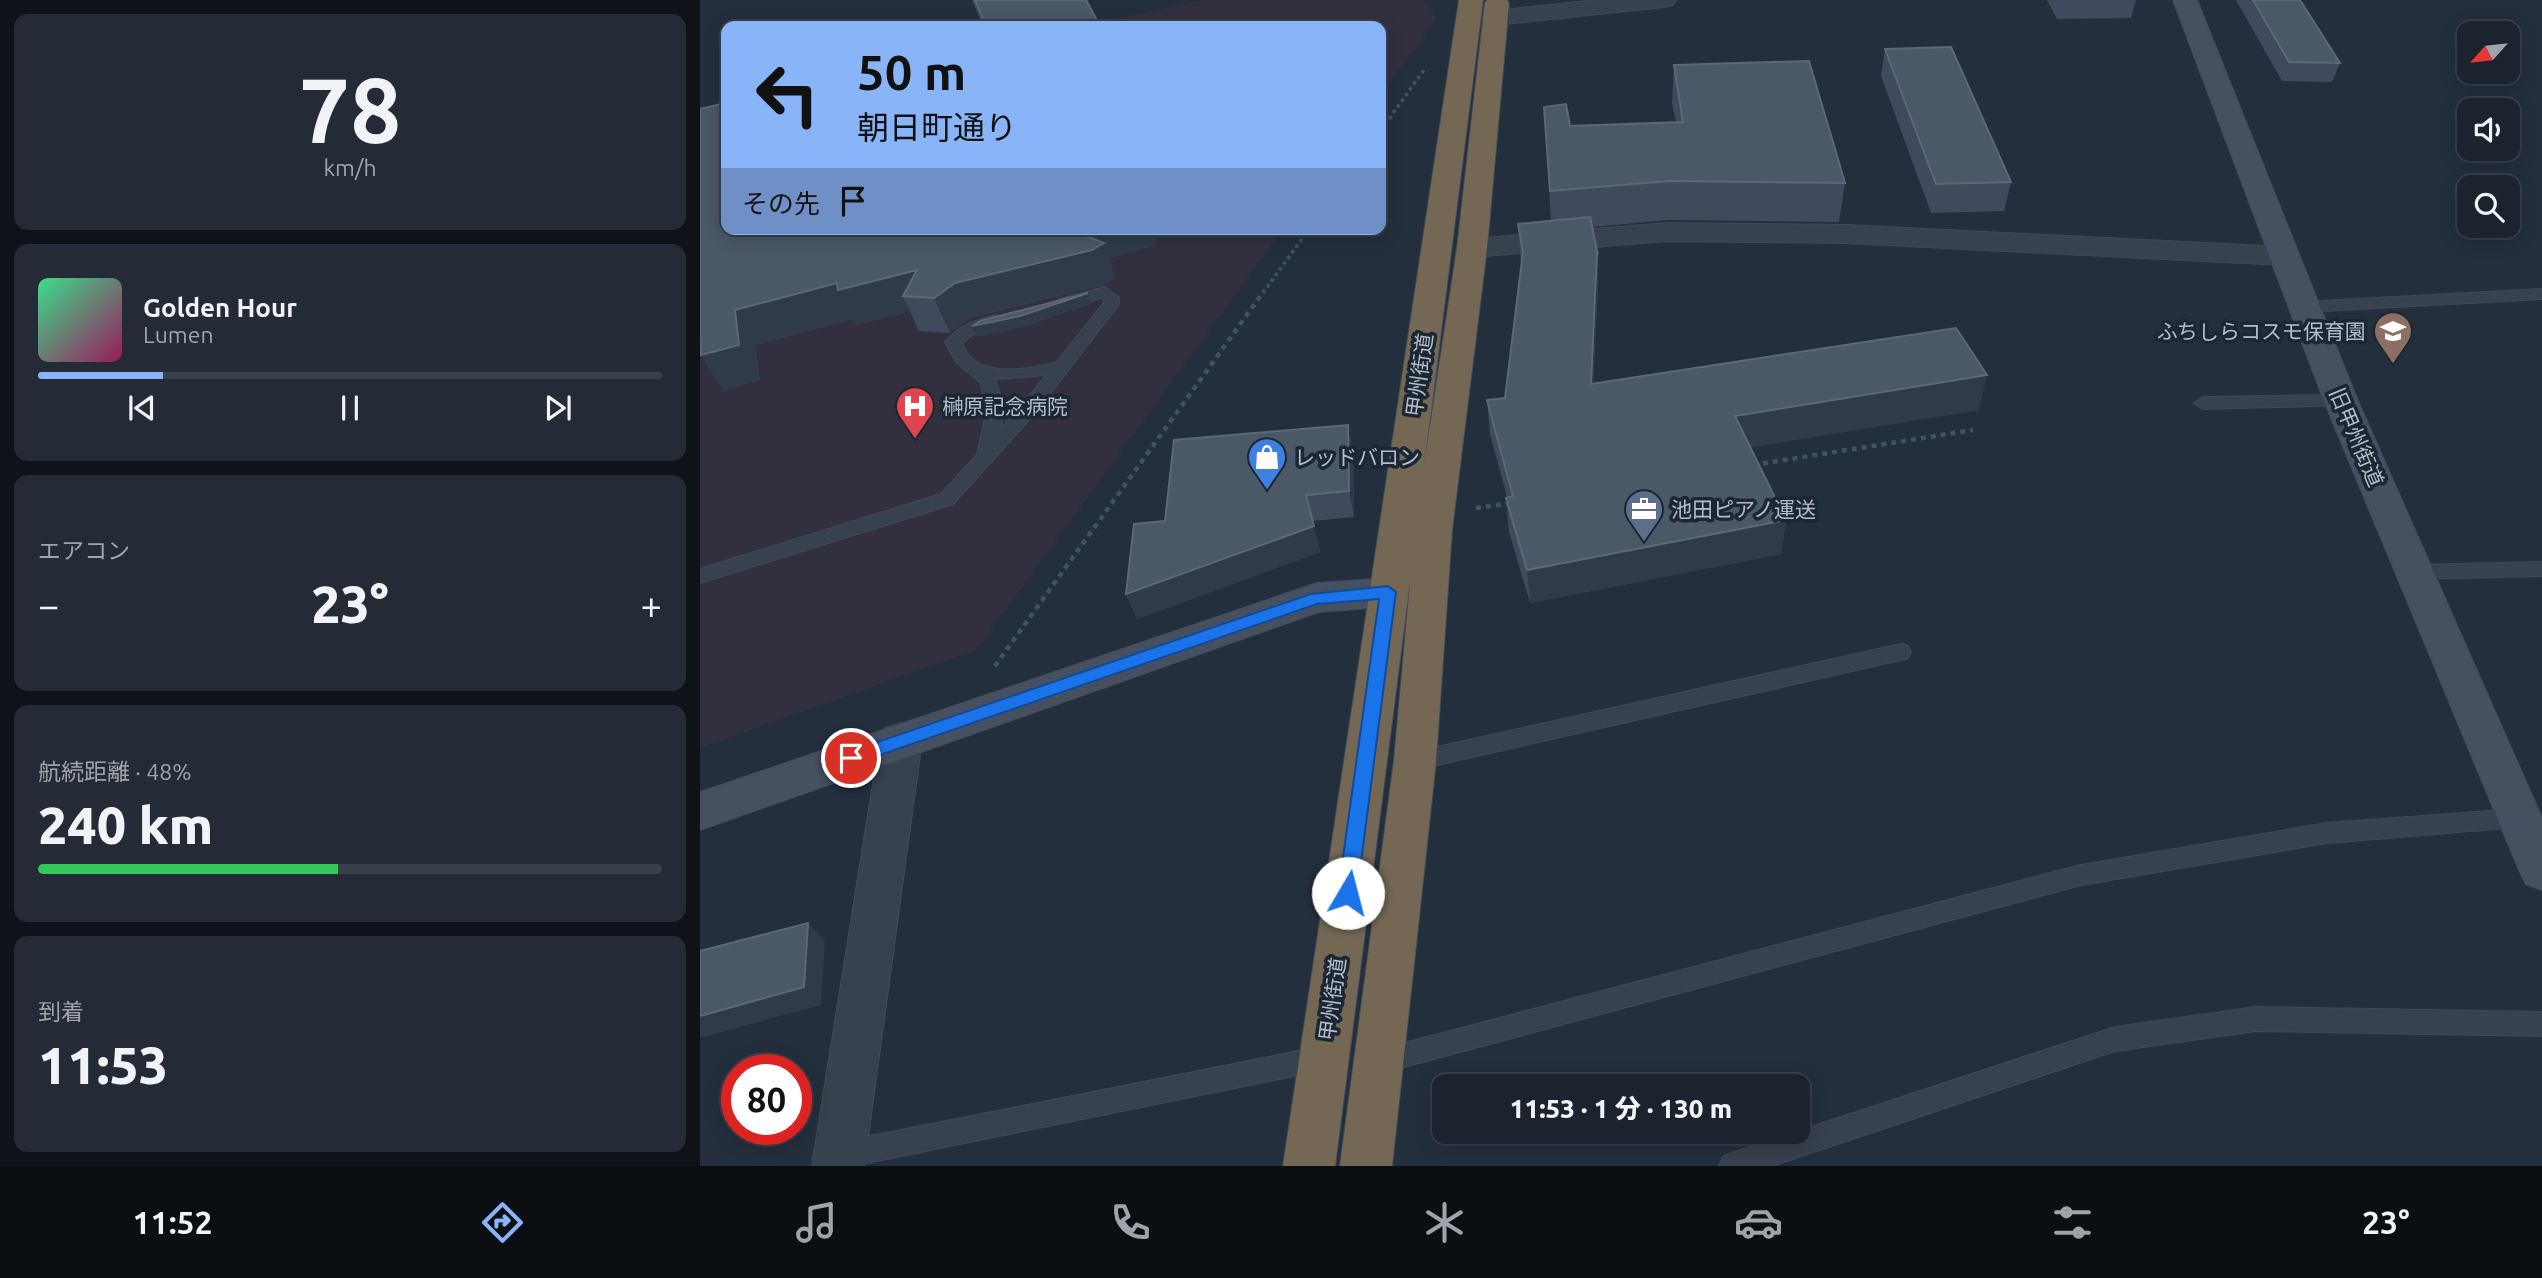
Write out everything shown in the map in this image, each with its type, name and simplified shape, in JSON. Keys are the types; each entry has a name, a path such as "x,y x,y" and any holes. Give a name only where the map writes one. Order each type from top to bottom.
{"highway":[{"name":"甲州街道","path":"1366,1166 1415,761 1409,590 1436,514 1472,248 1488,6"},
{"name":"甲州街道","path":"1309,1166 1324,1058 1409,590 1488,6"}],"main road":[{"name":"旧甲州街道","path":"2185,0 2341,401 2542,870"},
{"path":"700,811 1317,598 1409,590"}],"street":[{"path":"1488,6 1664,0"},
{"path":"1472,248 1668,232 1847,234 2284,256"},
{"path":"839,1160 901,740"}],"lane":[{"path":"700,576 947,499 1063,366 1113,302 1105,292 1051,306"},
{"path":"2303,307 2542,294"},
{"path":"1014,316 977,325 953,342 956,353 967,365 981,372 1007,376 1041,373 1063,366"},
{"path":"981,372 993,389 995,409 994,429 985,458"},
{"path":"2203,403 2341,401"},
{"path":"2416,572 2542,569"},
{"path":"1415,761 1901,652"},
{"path":"1378,1062 2081,875 2327,833 2518,818"},
{"path":"1732,1166 2115,1040 2256,1019 2542,1024"},
{"path":"839,1160 1324,1058"}],"path":[{"path":"955,721 1305,235"},
{"path":"1739,467 1973,430"},
{"path":"1436,514 1518,502"}],"shaded area":[{"path":"1205,0 1424,0 1437,18 1386,88 1386,21 1105,21"},
{"name":"榊原記念病院","path":"721,102 721,235 1279,235 976,650 700,748 700,107"}],"building":[{"path":"975,0 1086,0 1097,21 984,21"},
{"path":"2253,0 2300,0 2340,63 2289,62"},
{"path":"1951,47 2011,182 1936,184 1885,49"},
{"path":"1809,61 1845,183 1669,181 1550,191 1544,107 1566,104 1570,126 1683,122 1674,65"},
{"path":"721,104 721,235 1083,235 1104,243 1092,250 955,283 934,298 903,296 917,270 838,290 837,283 735,310 739,345 701,355 700,109"},
{"path":"1590,217 1598,255 1597,251 1591,384 1956,328 1987,375 1735,416 1786,520 1527,570 1506,498 1513,496 1487,400 1505,398 1523,252 1518,224"},
{"path":"1088,293 1020,316 972,326 980,321"},
{"path":"1348,425 1349,491 1306,495 1314,526 1126,594 1134,524 1165,521 1174,440"},
{"path":"808,923 804,987 700,1016 700,951"}],"place":[{"name":"ふちしらコスモ保育園","path":"2393,365"},
{"name":"榊原記念病院","path":"915,440"},
{"name":"レッドバロン","path":"1267,491"},
{"name":"池田ピアノ運送","path":"1644,543"}],"route":[{"path":"851,758 1317,598 1388,592 1348,893"}]}
